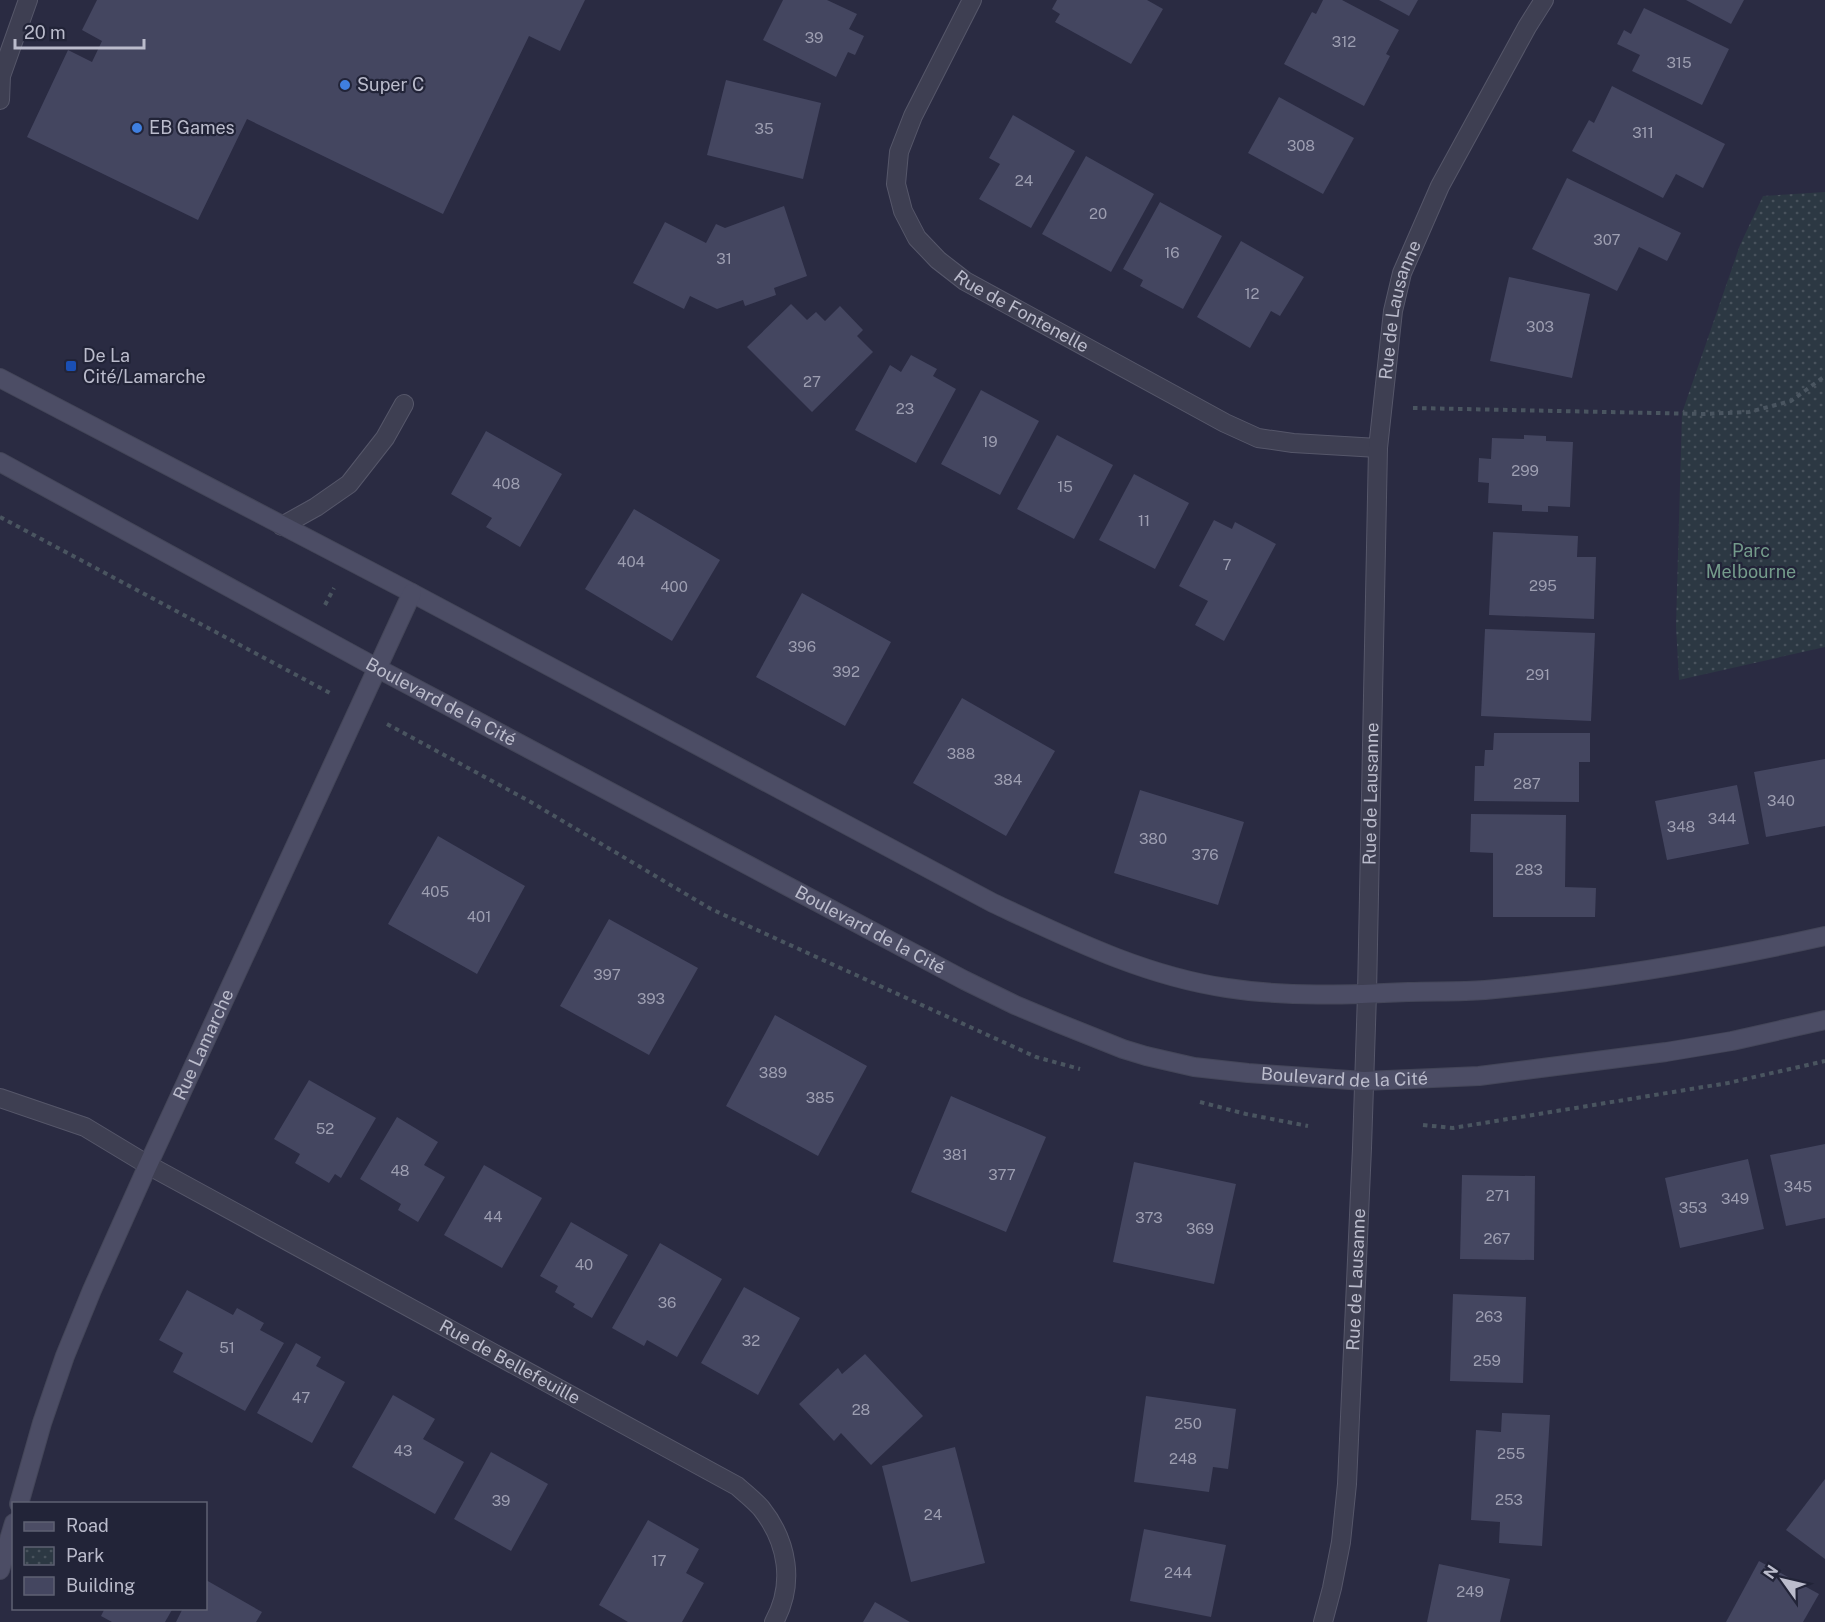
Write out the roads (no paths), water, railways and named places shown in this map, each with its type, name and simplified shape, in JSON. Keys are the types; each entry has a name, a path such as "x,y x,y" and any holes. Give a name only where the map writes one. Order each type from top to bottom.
{"street":[{"path":"0,100 1,76 28,0"},
{"name":"Rue de Fontenelle","path":"972,0 913,116 899,152 896,184 903,211 917,238 938,260 965,281 1225,423 1258,438 1293,444 1378,448"},
{"name":"Rue de Lausanne","path":"1323,1622 1341,1542 1347,1484 1367,994 1378,448 1393,311 1402,273 1440,186 1544,0"},
{"path":"0,378 412,593 993,903 1055,933 1117,958 1172,976 1227,988 1285,993 1367,994 1483,990 1663,968 1825,936"},
{"path":"282,526 316,507 349,484 385,438 404,404"},
{"name":"Boulevard de la Cité","path":"0,462 377,668 953,975 1037,1014 1123,1049 1194,1067 1364,1081 1479,1076 1666,1052 1732,1041 1825,1020"},
{"name":"Rue Lamarche","path":"19,1502 42,1423 65,1356 148,1165 412,593"},
{"name":"Rue de Bellefeuille","path":"0,1098 85,1127 148,1165 737,1486 760,1508 777,1533 786,1560 787,1589 774,1622"},
{"path":"0,1570 12,1530"}],"place":[{"name":"Super C","path":"345,85"},
{"name":"EB Games","path":"137,128"},
{"name":"De La Cité/Lamarche","path":"71,366"}],"park label":[{"name":"Parc Melbourne","path":"1751,561"}]}
